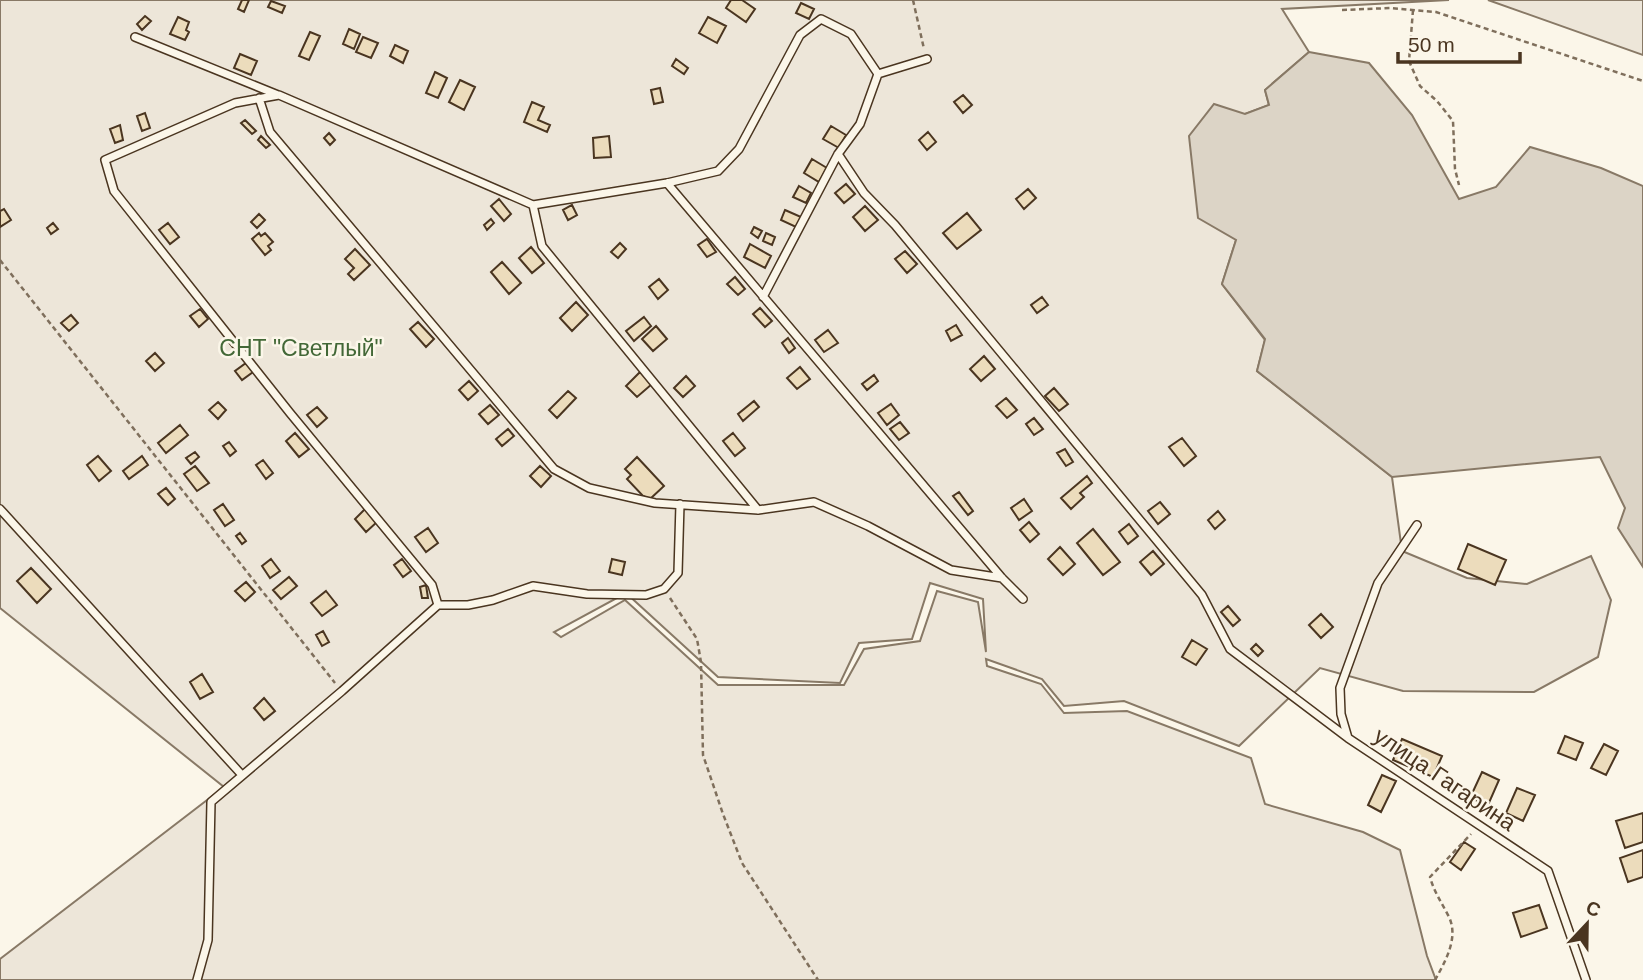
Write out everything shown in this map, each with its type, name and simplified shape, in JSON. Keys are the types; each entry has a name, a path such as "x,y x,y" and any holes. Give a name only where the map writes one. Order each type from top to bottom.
{"lane":[{"path":"135,37 279,95 533,205 667,183 718,171 739,149 800,35 821,19 851,34 878,74"},
{"path":"878,74 927,59"},
{"path":"763,297 838,154 860,124 878,74"},
{"path":"279,95 234,103 105,160 114,191 290,413 432,585 438,605"},
{"path":"259,98 270,132 554,469 589,488 655,503 758,510 814,502 868,526 951,570 1002,578"},
{"path":"838,154 864,193 895,225 1202,595 1230,649 1348,737"},
{"path":"667,183 1002,578 1023,599"},
{"path":"533,205 542,246 758,510"},
{"path":"197,980 208,940 211,802 438,605 468,605 493,600 533,586 587,594 646,595 664,589 678,573 680,504"},
{"path":"0,509 241,774"},
{"name":"улица Гагарина","path":"1417,525 1378,583 1340,688 1341,714 1348,737 1548,871 1586,980"}],"path":[{"path":"913,0 927,59"},
{"path":"1342,10 1390,8 1436,12 1643,81"},
{"path":"1413,10 1409,61 1420,86 1453,121 1455,169 1460,186"},
{"path":"0,260 342,691"},
{"path":"664,589 697,639 701,662 703,755 742,863 818,980"},
{"path":"1435,980 1452,946 1451,920 1434,893 1430,877 1479,825"}],"green space":[{"name":"СНТ \"Светлый\"","path":"0,0 1449,0 1282,9 1309,52 1265,90 1269,105 1245,114 1236,240 1222,284 1265,340 1257,371 1392,477 1402,551 1467,578 1527,584 1591,556 1611,600 1598,657 1534,692 1403,691 1320,668 1239,746 1124,701 1064,706 1042,679 986,659 987,666 1041,684 1064,713 1127,711 1251,758 1265,804 1363,832 1400,850 1427,956 1436,980 0,980 0,959 224,787 0,608","holes":["930,583 983,599 986,652 978,602 937,591 920,641 864,649 844,685 718,685 625,600 561,637 554,632 626,593 718,677 840,683 859,643 912,639"]},
{"path":"1488,0 1643,0 1643,55"}],"shaded area":[{"path":"1309,52 1369,63 1412,115 1459,199 1496,187 1530,147 1601,168 1643,186 1643,567 1618,528 1625,508 1600,457 1392,477 1257,371 1265,339 1222,284 1236,240 1198,218 1189,136 1214,104 1245,114 1269,105 1265,90"}],"building":[{"path":"242,0 249,0 244,12 238,9"},
{"path":"731,0 742,0 755,9 746,22 726,8"},
{"path":"271,1 285,6 282,13 268,7"},
{"path":"801,3 814,9 809,19 796,13"},
{"path":"145,16 151,21 142,30 137,24"},
{"path":"178,17 189,22 186,30 189,32 185,40 170,34"},
{"path":"708,17 726,26 717,43 699,33"},
{"path":"349,29 360,34 354,49 343,44"},
{"path":"310,32 320,36 309,60 299,56"},
{"path":"363,37 378,43 371,58 356,52"},
{"path":"395,45 408,51 403,63 390,56"},
{"path":"240,54 257,61 251,75 234,68"},
{"path":"676,59 688,68 684,74 672,66"},
{"path":"435,72 447,78 438,98 426,93"},
{"path":"460,80 475,87 464,110 449,102"},
{"path":"660,88 663,102 654,104 651,90"},
{"path":"963,95 972,105 963,113 954,102"},
{"path":"532,102 544,107 538,120 550,125 547,132 524,122"},
{"path":"145,113 150,128 142,131 137,116"},
{"path":"245,120 256,131 252,134 241,123"},
{"path":"120,125 123,140 115,143 110,129"},
{"path":"831,126 846,135 839,148 823,139"},
{"path":"928,132 936,142 927,150 919,140"},
{"path":"329,133 335,140 330,145 324,138"},
{"path":"261,136 270,145 266,148 258,140"},
{"path":"609,136 611,157 594,158 593,138"},
{"path":"812,159 827,168 819,182 804,173"},
{"path":"846,184 855,194 844,203 835,193"},
{"path":"799,186 811,193 806,203 793,197"},
{"path":"1028,189 1036,198 1024,209 1016,199"},
{"path":"499,199 511,214 504,221 491,206"},
{"path":"572,205 577,215 568,220 563,210"},
{"path":"865,206 878,220 865,231 853,217"},
{"path":"4,209 11,220 0,227 0,211"},
{"path":"785,210 801,217 796,227 781,220"},
{"path":"967,213 981,230 957,249 943,233"},
{"path":"259,214 265,220 257,228 251,222"},
{"path":"491,219 494,223 487,230 484,225"},
{"path":"53,223 58,229 51,234 47,228"},
{"path":"168,223 179,237 170,244 159,230"},
{"path":"754,227 762,231 758,238 751,233"},
{"path":"259,233 261,236 265,233 273,242 268,246 271,250 265,255 252,239"},
{"path":"766,233 775,237 772,245 763,241"},
{"path":"707,239 716,252 707,257 698,245"},
{"path":"620,243 626,249 618,258 611,252"},
{"path":"750,244 771,256 765,268 744,257"},
{"path":"531,247 544,263 532,273 519,258"},
{"path":"355,249 370,265 354,280 348,274 354,268 345,259"},
{"path":"905,251 917,264 907,273 895,259"},
{"path":"502,262 521,283 509,294 491,272"},
{"path":"735,277 745,289 738,295 727,284"},
{"path":"659,279 668,290 658,299 649,287"},
{"path":"1042,297 1048,305 1037,313 1031,305"},
{"path":"576,302 588,315 572,331 560,318"},
{"path":"760,308 772,321 765,327 753,314"},
{"path":"200,309 208,319 199,327 190,316"},
{"path":"71,315 78,323 69,331 61,323"},
{"path":"644,317 651,326 634,341 626,331"},
{"path":"418,322 434,339 426,347 410,329"},
{"path":"956,325 962,335 951,341 946,331"},
{"path":"656,326 667,339 653,351 642,339"},
{"path":"828,330 838,343 824,352 815,340"},
{"path":"788,338 795,348 789,353 782,343"},
{"path":"155,353 164,363 155,371 146,361"},
{"path":"984,356 995,369 981,381 970,369"},
{"path":"246,363 253,372 242,380 235,371"},
{"path":"800,367 810,379 797,389 787,378"},
{"path":"640,372 652,384 637,397 626,386"},
{"path":"874,375 878,381 867,390 862,384"},
{"path":"686,376 695,386 683,397 674,388"},
{"path":"469,381 478,391 468,400 459,390"},
{"path":"1054,388 1068,404 1059,411 1045,396"},
{"path":"568,391 576,398 557,418 549,410"},
{"path":"1006,398 1017,410 1007,418 996,406"},
{"path":"754,401 759,407 743,421 738,414"},
{"path":"218,402 226,410 218,419 209,410"},
{"path":"891,404 899,415 887,425 878,413"},
{"path":"490,405 499,415 488,424 479,414"},
{"path":"317,407 327,418 317,427 307,415"},
{"path":"1034,418 1043,429 1034,435 1026,424"},
{"path":"900,422 909,433 899,440 890,429"},
{"path":"180,425 188,435 166,453 158,443"},
{"path":"508,429 514,436 502,446 496,439"},
{"path":"295,433 309,449 299,457 286,441"},
{"path":"733,433 745,448 735,456 723,441"},
{"path":"1182,438 1196,456 1184,466 1169,447"},
{"path":"229,442 236,451 230,456 223,446"},
{"path":"1065,449 1073,462 1066,466 1057,453"},
{"path":"195,452 199,457 191,464 186,458"},
{"path":"98,456 111,471 99,481 87,465"},
{"path":"142,456 148,465 129,479 123,471"},
{"path":"637,457 664,486 650,499 643,496 627,479 631,475 625,469"},
{"path":"263,460 273,473 266,479 256,465"},
{"path":"195,466 209,483 197,491 184,474"},
{"path":"540,466 551,476 541,487 530,476"},
{"path":"1087,476 1092,483 1080,493 1084,497 1071,509 1061,498"},
{"path":"166,488 175,499 168,505 158,494"},
{"path":"959,492 973,511 968,515 953,496"},
{"path":"1024,499 1032,511 1019,520 1011,508"},
{"path":"1160,502 1170,514 1158,524 1148,511"},
{"path":"223,504 234,520 225,526 214,510"},
{"path":"365,509 377,522 366,532 355,519"},
{"path":"1218,511 1225,520 1215,529 1208,520"},
{"path":"1029,522 1039,534 1030,542 1020,530"},
{"path":"1129,524 1138,536 1128,544 1119,532"},
{"path":"428,528 438,543 426,552 415,537"},
{"path":"1093,529 1120,562 1103,575 1077,543"},
{"path":"240,533 246,541 242,544 236,536"},
{"path":"1468,544 1506,560 1495,585 1458,569"},
{"path":"1060,547 1075,564 1063,575 1048,559"},
{"path":"1153,551 1164,564 1151,575 1140,562"},
{"path":"271,559 280,571 270,578 262,566"},
{"path":"402,559 411,571 403,577 394,565"},
{"path":"612,559 625,562 622,575 609,572"},
{"path":"31,568 51,589 37,603 17,581"},
{"path":"289,577 297,586 281,599 273,590"},
{"path":"246,582 255,592 245,601 235,591"},
{"path":"426,585 428,598 422,598 420,587"},
{"path":"326,591 337,605 322,616 311,603"},
{"path":"1228,606 1240,620 1233,626 1221,612"},
{"path":"1321,614 1333,627 1321,638 1309,625"},
{"path":"323,631 329,642 322,646 316,635"},
{"path":"1192,640 1207,649 1196,665 1182,657"},
{"path":"1256,644 1263,651 1258,656 1251,649"},
{"path":"202,674 213,692 200,699 190,682"},
{"path":"264,698 275,711 264,720 254,708"},
{"path":"1565,736 1583,743 1576,760 1558,753"},
{"path":"1402,739 1442,756 1433,777 1393,760"},
{"path":"1604,744 1618,751 1606,775 1591,768"},
{"path":"1482,772 1499,780 1488,805 1470,798"},
{"path":"1382,775 1396,781 1381,812 1368,805"},
{"path":"1517,788 1535,795 1523,821 1506,813"},
{"path":"1643,813 1643,842 1625,848 1616,821"},
{"path":"1464,842 1475,849 1461,870 1450,862"},
{"path":"1643,850 1643,877 1628,882 1620,858"},
{"path":"1539,905 1547,928 1521,937 1513,913"}]}
